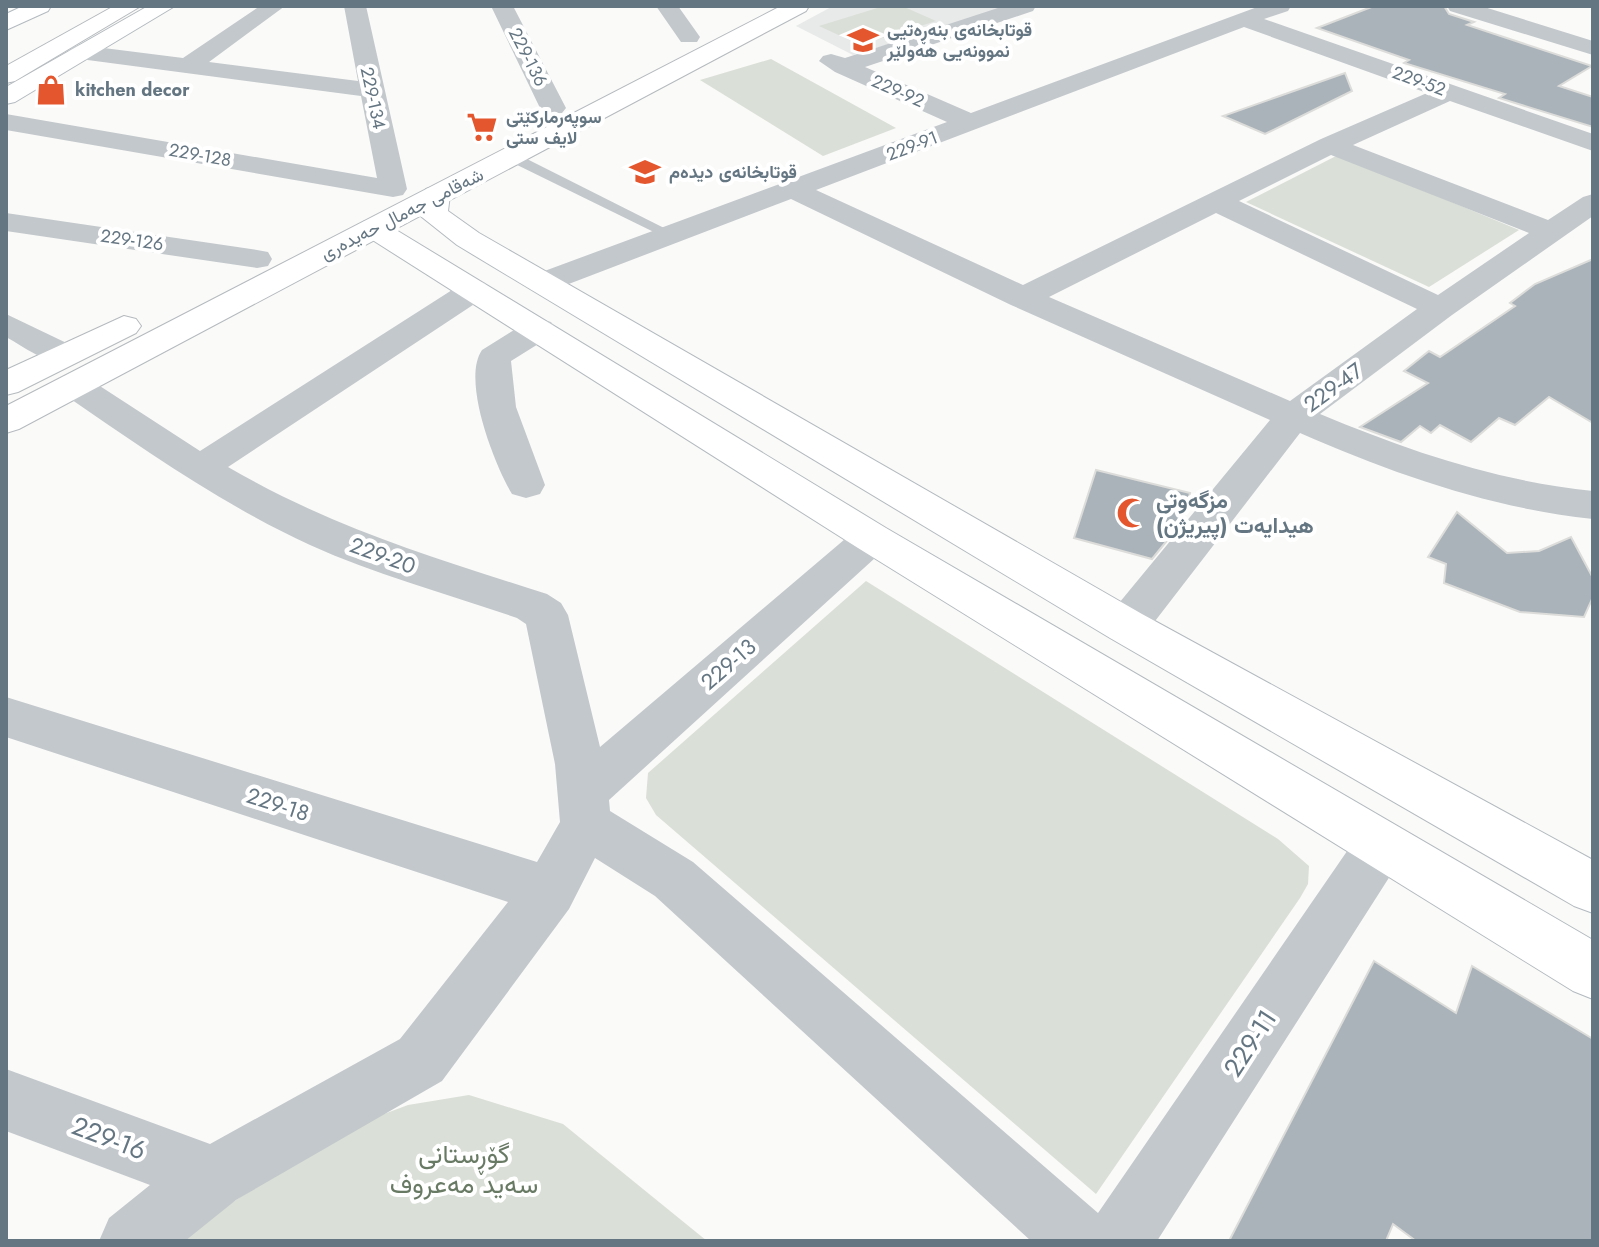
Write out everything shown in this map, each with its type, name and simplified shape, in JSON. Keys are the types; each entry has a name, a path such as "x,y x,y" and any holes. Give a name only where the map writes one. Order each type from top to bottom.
{"main road":[{"path":"6,76 130,6"},
{"path":"6,97 164,6"},
{"name":"شەقامی جەمال حەیدەری","path":"216,280 754,6"},
{"name":"شەقامی جەمال حەیدەری","path":"6,384 70,370 373,228 798,6"},
{"path":"6,23 51,10"},
{"path":"6,42 51,10"},
{"path":"436,195 433,214 468,239 542,283 1126,626 1581,874"},
{"path":"373,228 872,538 1593,971"},
{"path":"424,258 426,247 433,242 468,239"},
{"name":"شەقامی جەمال حەیدەری","path":"6,421 147,314"},
{"path":"834,514 883,483"}],"street":[{"path":"188,66 274,6"},
{"name":"229-134","path":"355,6 393,189"},
{"name":"229-136","path":"502,6 553,108"},
{"path":"667,6 689,37"},
{"name":"229-92","path":"971,123 834,63 1025,6"},
{"path":"1458,6 1593,48"},
{"name":"229-52","path":"1257,11 1450,92 1593,143"},
{"name":"229-91","path":"542,283 971,123 1257,11"},
{"path":"80,52 303,84 370,90"},
{"path":"1022,298 1330,145 1450,92"},
{"name":"229-128","path":"6,122 393,189"},
{"path":"1330,145 1549,231"},
{"path":"794,190 1022,298 1293,416 1444,475 1514,494 1593,505"},
{"path":"1215,201 1440,308"},
{"name":"229-47","path":"1126,626 1293,416 1440,308 1593,203"},
{"name":"229-126","path":"6,222 257,259"},
{"path":"199,469 474,290"},
{"name":"229-20","path":"6,324 199,469 300,524 532,606 546,615 586,807"},
{"path":"526,485 504,432 491,385 494,357 539,329"},
{"name":"229-13","path":"586,807 872,538"},
{"name":"229-18","path":"6,717 550,891"},
{"path":"132,1241 213,1177 421,1060 550,891 586,807 674,879 1080,1241"},
{"name":"229-11","path":"1119,1241 1381,845"},
{"name":"229-16","path":"6,1100 213,1177"}],"lane":[{"path":"512,157 671,235"}],"shaded area":[{"name":"قوتابخانەی بنەڕەتیی نموونەیی هەولێر","path":"833,6 1015,6 853,55 796,26"}],"green space":[{"path":"884,6 902,6 936,21 860,45 819,26"},
{"path":"771,59 896,128 823,156 700,80"},
{"path":"1338,155 1519,230 1429,287 1246,202"},
{"path":"866,581 1278,839 1309,866 1308,884 1300,898 1096,1194 656,815 646,798 648,773"},
{"name":"گۆڕستانی سەید مەعروف","path":"469,1095 563,1124 707,1241 172,1241 352,1126 408,1105"}],"building":[{"path":"1374,6 1444,6 1449,14 1474,22 1467,25 1592,66 1559,86 1593,97 1593,127 1499,98 1505,94 1404,63 1409,60 1317,28"},
{"path":"1345,73 1352,91 1265,134 1223,116"},
{"path":"1593,259 1593,423 1549,397 1515,425 1499,418 1471,442 1440,425 1431,433 1420,426 1401,442 1360,427 1428,383 1404,371 1429,351 1440,357 1515,306 1510,303 1535,284"},
{"path":"1096,470 1190,493 1183,521 1152,559 1074,538"},
{"path":"1457,512 1507,553 1539,551 1571,537 1593,578 1593,597 1584,617 1520,612 1444,583 1446,564 1428,557"},
{"path":"1374,961 1456,1013 1472,966 1593,1039 1593,1241 1416,1241 1393,1224 1386,1241 1229,1241"}],"place":[{"name":"قوتابخانەی بنەڕەتیی نموونەیی هەولێر","path":"863,40"},
{"name":"kitchen decor","path":"51,90"},
{"name":"سوپەرمارکێتی لایف ستی","path":"482,127"},
{"name":"قوتابخانەی دیدەم","path":"645,172"},
{"name":"مزگه‌وتی هیدایه‌ت (پیریژن)","path":"1132,513"}]}
